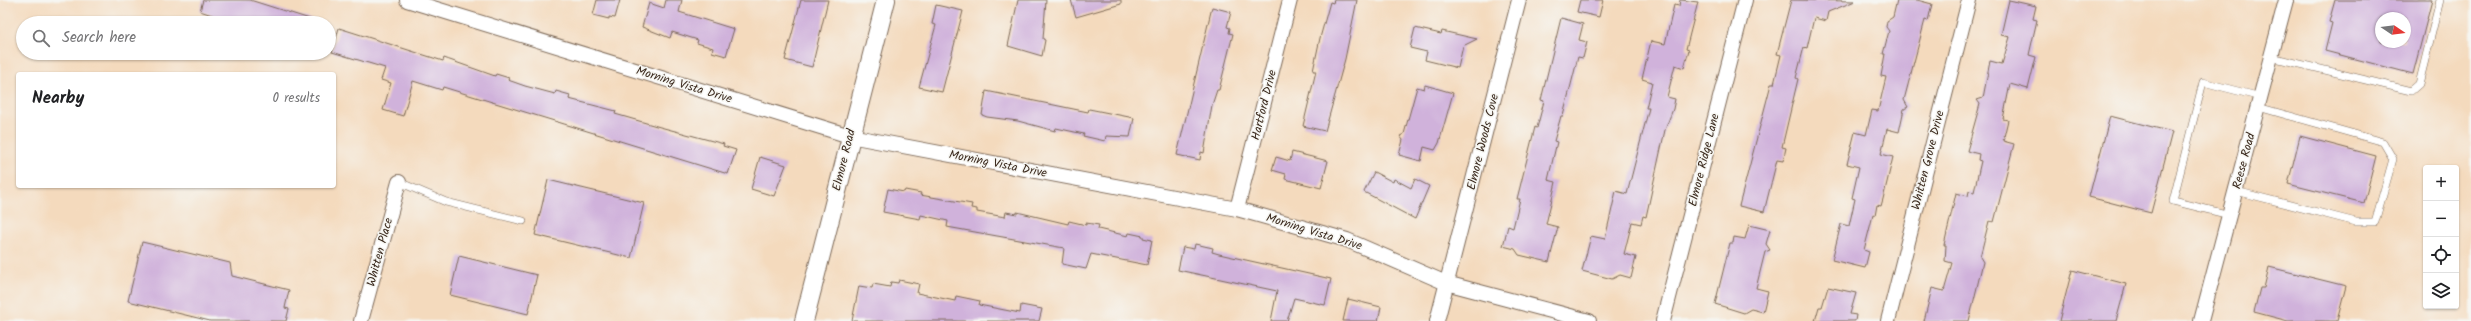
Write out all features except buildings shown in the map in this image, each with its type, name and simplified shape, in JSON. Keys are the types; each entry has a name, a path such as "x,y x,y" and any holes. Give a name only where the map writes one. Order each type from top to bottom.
{"street":[{"name":"Morning Vista Drive","path":"407,0 850,136 1237,209 1347,240 1446,283 1589,321"},
{"name":"Elmore Road","path":"804,321 850,136 886,0"},
{"name":"Hartford Drive","path":"1237,209 1290,0"},
{"name":"Elmore Woods Cove","path":"1437,321 1519,0"},
{"name":"Elmore Ridge Lane","path":"1663,321 1746,0"},
{"name":"Whitten Grove Drive","path":"1888,321 1969,0"},
{"name":"Reese Road","path":"2202,321 2286,0"},
{"name":"Whitten Place","path":"361,321 399,182"}],"lane":[{"path":"2271,57 2411,91 2419,84 2440,0"},
{"path":"2230,215 2173,201 2203,82 2259,102 2384,142 2393,159 2375,222 2356,222 2236,191"},
{"path":"399,182 446,202 523,220"}]}
